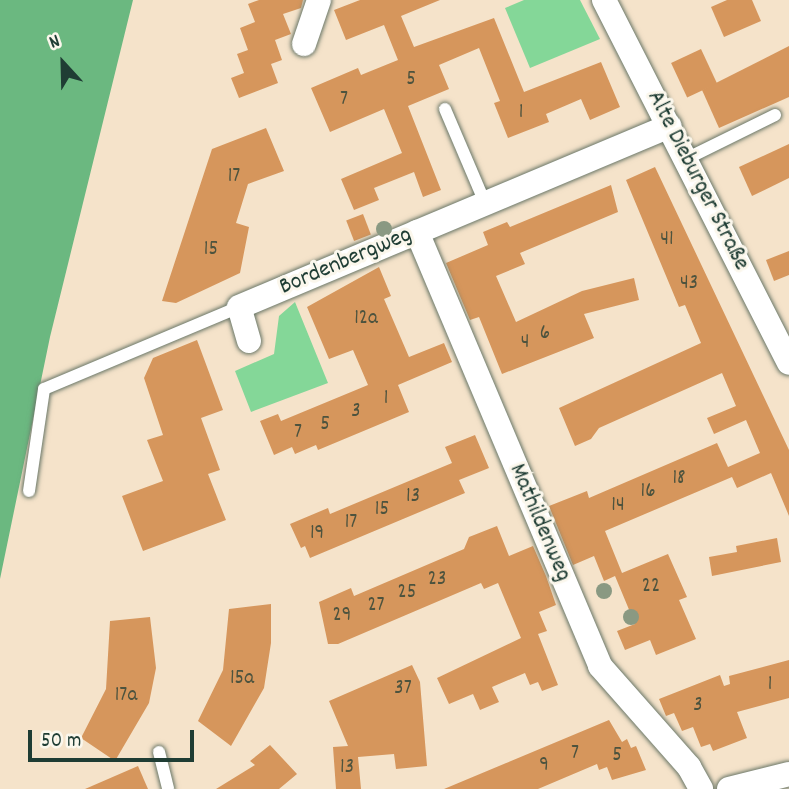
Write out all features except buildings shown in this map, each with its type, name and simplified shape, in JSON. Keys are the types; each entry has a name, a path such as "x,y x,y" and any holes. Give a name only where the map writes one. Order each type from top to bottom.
{"street":[{"path":"304,44 319,0"},
{"name":"Alte Dieburger Straße","path":"604,0 688,158 789,363"},
{"name":"Bordenbergweg","path":"239,307 669,126"},
{"name":"Mathildenweg","path":"416,232 600,666 689,766 701,789"},
{"path":"239,307 249,341"},
{"path":"729,789 789,774"}],"lane":[{"path":"445,109 485,203"},
{"path":"688,158 775,116"},
{"path":"29,491 44,389 239,307"},
{"path":"159,752 168,789"}],"green space":[{"path":"0,0 133,0 50,337 0,579"},
{"path":"524,0 580,0 600,39 530,68 505,8"},
{"path":"295,302 328,383 251,412 235,371 274,354 279,316"}]}
